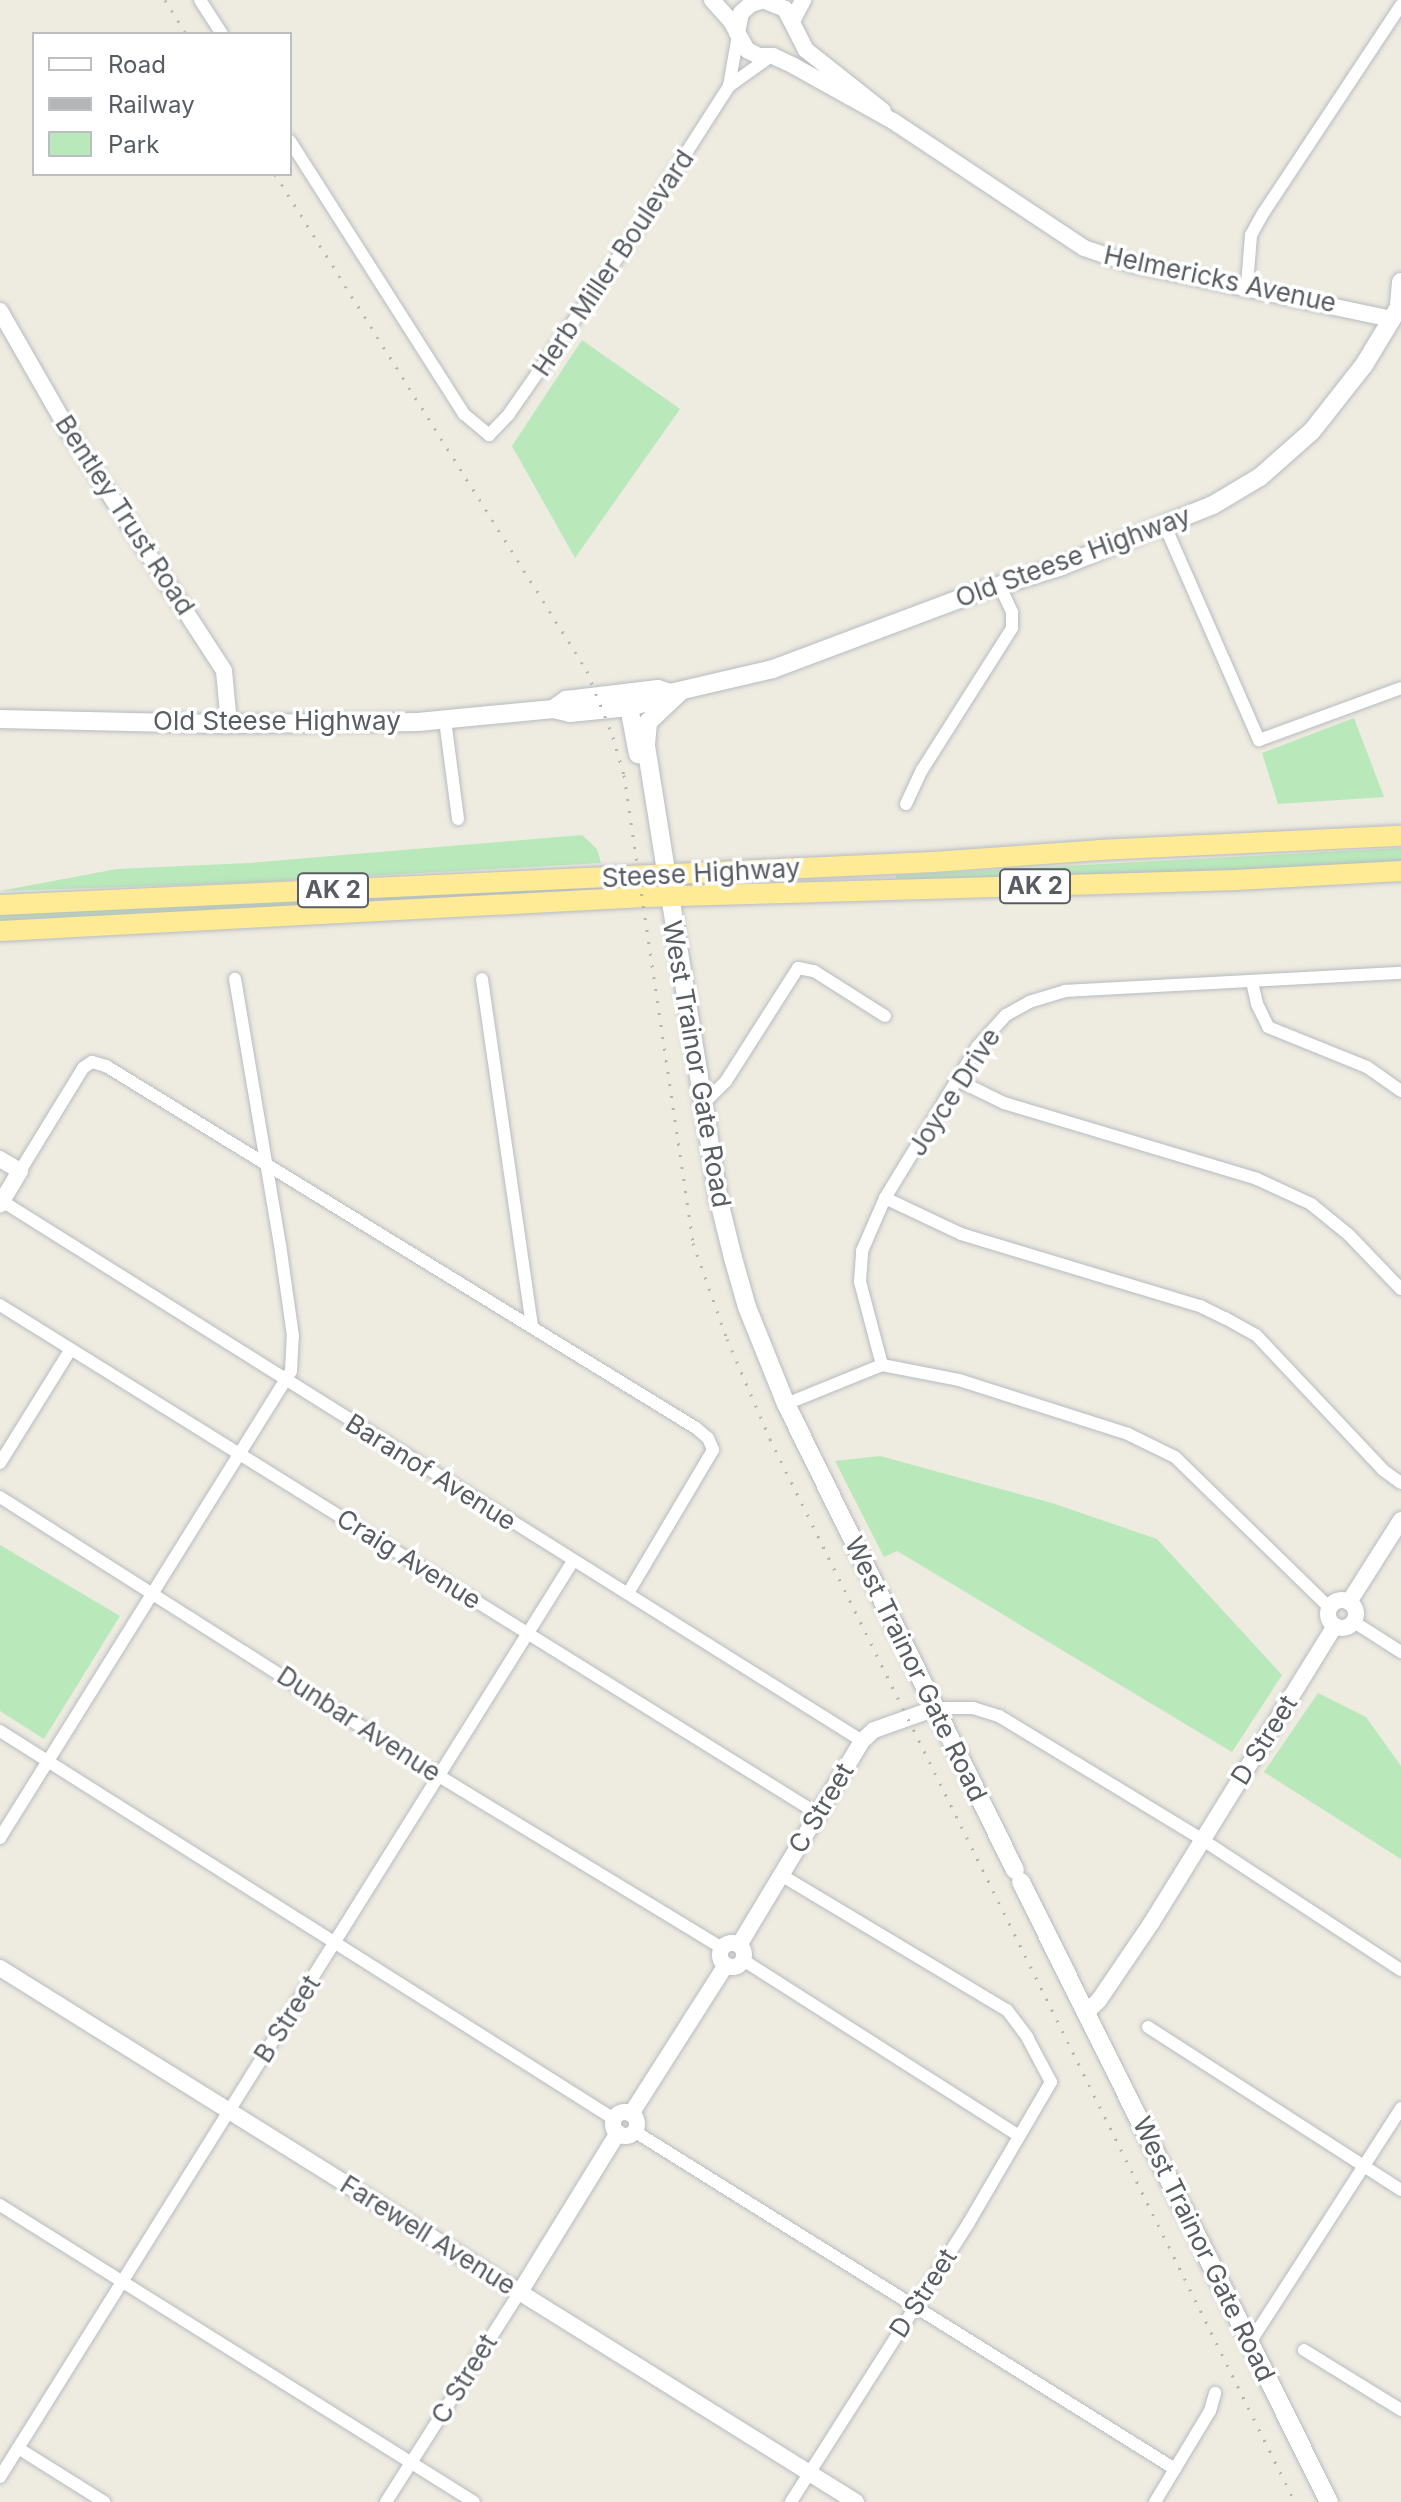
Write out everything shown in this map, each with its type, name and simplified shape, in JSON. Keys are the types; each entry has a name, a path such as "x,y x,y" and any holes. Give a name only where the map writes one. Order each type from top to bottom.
{"highway":[{"name":"Steese Highway","path":"0,905 665,875 1401,836"},
{"name":"Steese Highway","path":"0,931 669,897 1205,881 1401,871"}],"main road":[{"name":"Old Steese Highway","path":"553,709 566,700 669,691 804,659 1165,526 1237,492 1288,454 1344,392 1398,312 1401,282"},
{"path":"629,707 669,691"},
{"name":"West Trainor Gate Road","path":"669,691 646,730 651,785 718,1197 747,1307 786,1404 1329,2502"},
{"name":"Old Steese Highway","path":"0,719 229,724 445,720 553,709 570,713 629,707"},
{"name":"West Trainor Gate Road","path":"629,707 642,771 651,785"}],"street":[{"path":"200,0 221,32"},
{"name":"Helmericks Avenue","path":"712,0 753,54 772,56 893,121 1084,248 1131,264 1398,312"},
{"name":"Helmericks Avenue","path":"765,0 779,4 806,50 865,93 893,121"},
{"name":"Herb Miller Boulevard","path":"729,86 741,13 751,4 765,0"},
{"name":"Herb Miller Boulevard","path":"292,144 464,414 489,435 509,414 636,231 729,86 789,43 792,22 803,0"},
{"path":"1247,285 1251,235 1401,5"},
{"name":"Bentley Trust Road","path":"0,311 71,435 224,671 229,724"},
{"path":"1165,526 1259,740 1401,688"},
{"path":"906,804 922,770 1012,628 1012,612 1000,586"},
{"path":"445,720 458,819"},
{"path":"703,1104 726,1081 798,968 814,971 885,1016"},
{"name":"Joyce Drive","path":"882,1365 863,1295 862,1251 885,1198 957,1080 993,1028 1006,1015 1029,1002 1065,991 1401,973"},
{"path":"0,1838 291,1371 293,1336 235,979"},
{"path":"482,979 532,1326"},
{"path":"1252,982 1257,1004 1268,1027 1367,1067 1401,1091"},
{"path":"1,1203 83,1068 92,1062 106,1066 696,1428 708,1438 713,1450 628,1593"},
{"path":"957,1080 1004,1103 1257,1179 1311,1204 1349,1235 1401,1289"},
{"path":"0,1159 20,1171"},
{"path":"885,1198 961,1234 1200,1306 1256,1335 1383,1470 1401,1483"},
{"name":"Baranof Avenue","path":"1,1203 862,1741"},
{"name":"Craig Avenue","path":"0,1305 818,1814"},
{"path":"0,1463 71,1349"},
{"path":"786,1404 882,1365 959,1380 1128,1434 1175,1457 1330,1608 1330,1619 1335,1626 1344,1628 1354,1622 1356,1612 1349,1602 1339,1601 1330,1608"},
{"name":"Dunbar Avenue","path":"0,1497 439,1776 734,1951 1019,2136"},
{"path":"1349,1602 1401,1520"},
{"name":"B Street","path":"0,2477 337,1943 573,1561"},
{"path":"1354,1622 1401,1652"},
{"name":"D Street","path":"1086,2013 1099,2000 1152,1922 1335,1626"},
{"path":"936,1708 973,1708 999,1716 1203,1840 1401,1970"},
{"name":"C Street","path":"386,2502 726,1965 720,1957 734,1951 862,1741 874,1730 936,1708"},
{"path":"0,1731 1175,2469"},
{"name":"D Street","path":"781,1875 1007,2010 1027,2037 1051,2082 917,2306 861,2388 791,2502"},
{"name":"Farewell Avenue","path":"0,1968 856,2502"},
{"path":"1148,2027 1401,2190"},
{"path":"1251,2341 1401,2108"},
{"path":"0,2205 474,2502"},
{"path":"1304,2350 1401,2410"},
{"path":"1155,2502 1210,2411 1215,2393"},
{"path":"18,2448 104,2502"}],"green space":[{"path":"582,340 680,409 575,558 512,446"},
{"path":"1354,718 1384,797 1278,804 1262,753"},
{"path":"582,835 597,849 601,863 241,883 0,891 117,869 249,863"},
{"path":"1401,848 1401,862 1300,868 896,879 896,875"},
{"path":"537,889 538,893 0,923 0,915 17,913"},
{"path":"880,1456 1052,1503 1157,1539 1282,1675 1232,1752 897,1551 884,1557 835,1461"},
{"path":"0,1545 120,1616 44,1739 0,1711"},
{"path":"1318,1693 1366,1717 1401,1766 1401,1859 1264,1772"}],"railway":[{"path":"165,0 185,32"},
{"path":"276,176 587,671 624,775 693,1243 727,1339 770,1439 1295,2502"}]}
